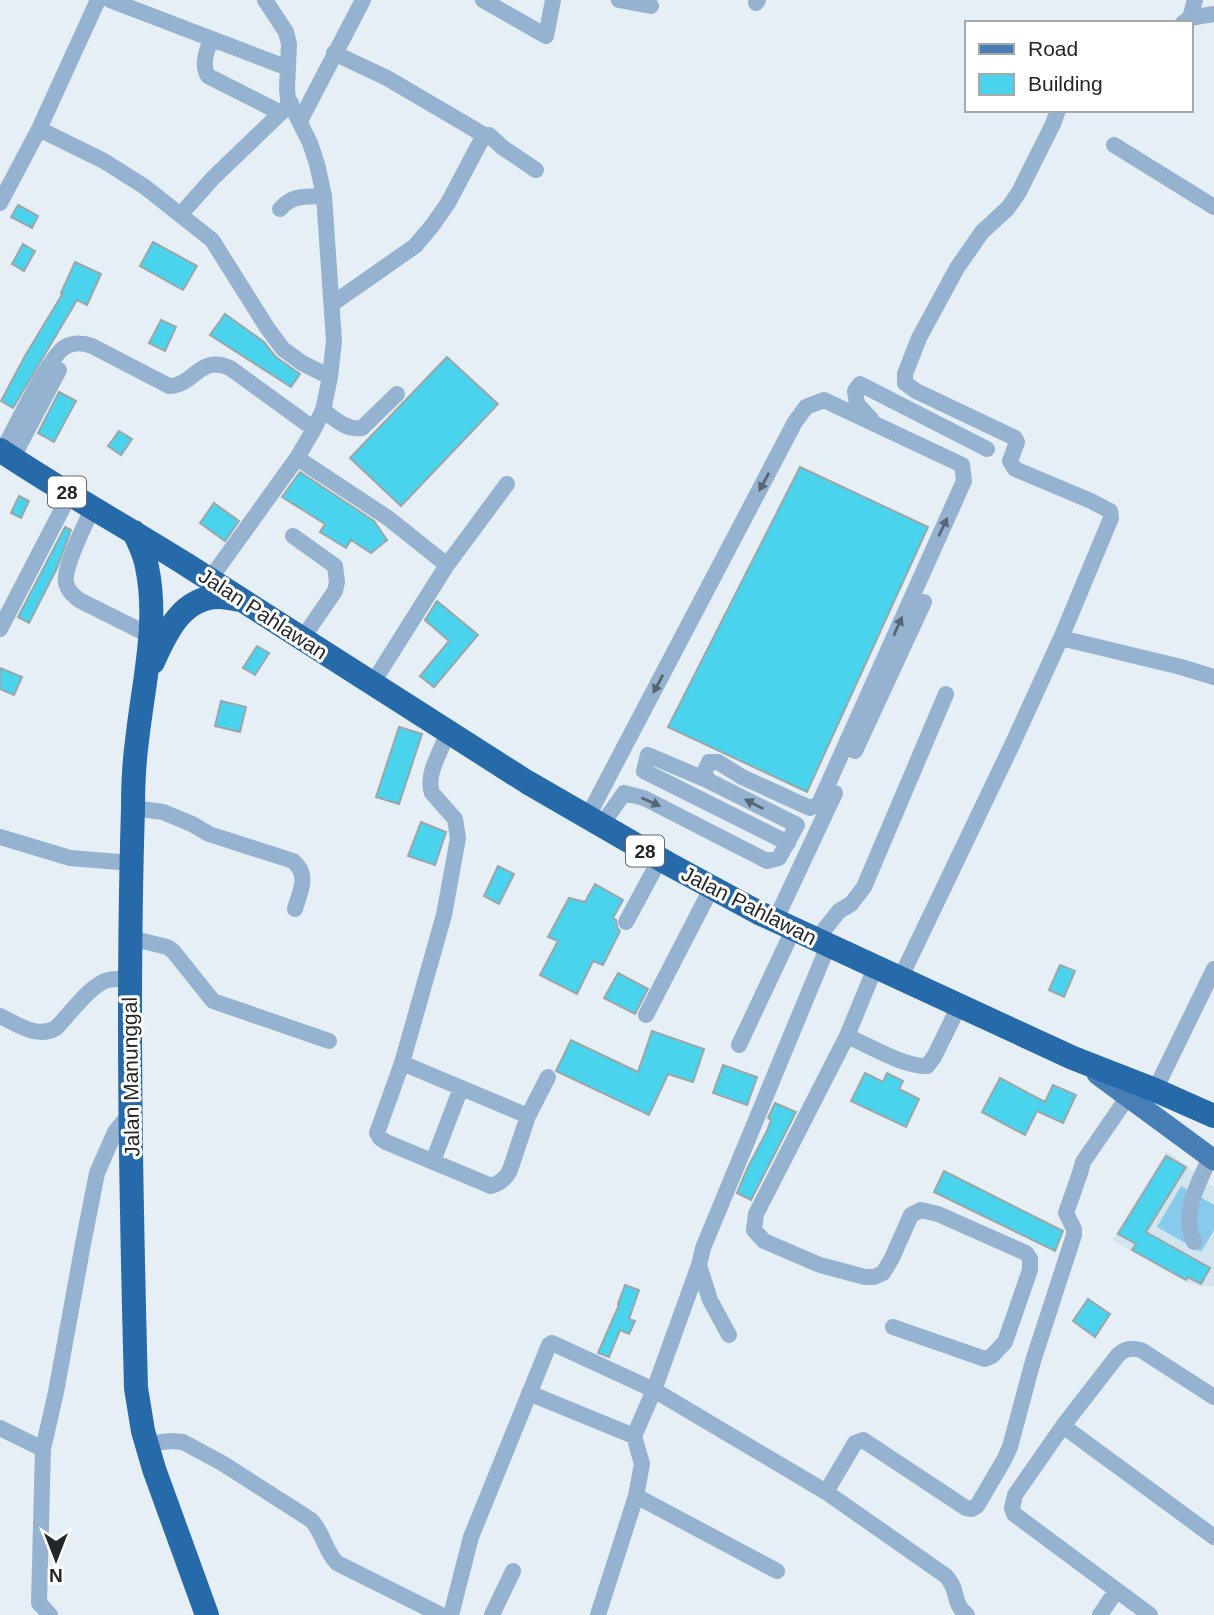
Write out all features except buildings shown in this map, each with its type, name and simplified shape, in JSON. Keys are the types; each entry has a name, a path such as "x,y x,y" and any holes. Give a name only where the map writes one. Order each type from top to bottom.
{"highway":[{"name":"28","path":"5,454 134,532"},
{"name":"Jalan Pahlawan","path":"134,532 527,782 660,859 784,925 1073,1058"},
{"name":"Jalan Manunggal","path":"134,532 144,555 151,610 146,682 136,742 133,808 131,1112 136,1388 147,1444 207,1615"},
{"path":"146,682 165,636 186,608 200,600 217,597 242,600"},
{"name":"28","path":"1073,1058 1214,1116"}],"main road":[{"name":"Jalan Pahlawan","path":"1073,1058 1129,1095 1212,1158"}],"street":[{"path":"0,203 39,129 98,0"},
{"path":"110,0 288,68"},
{"path":"181,214 213,178 286,108 289,44 286,33 265,0"},
{"path":"300,121 363,0"},
{"path":"483,0 546,36 553,0"},
{"path":"619,0 651,6"},
{"path":"1187,20 1195,0"},
{"path":"1187,20 1214,14"},
{"path":"210,579 314,429 323,411 334,341 324,196 310,143 300,121 286,108 208,76 204,63 211,39"},
{"path":"334,52 387,78 484,135 489,135 536,170"},
{"path":"900,979 1012,745 1110,522 1110,511 1015,469 1010,461 1017,442 1015,438 916,391 905,383 904,379 919,338 957,268 982,232 1008,208 1019,192 1057,112"},
{"path":"39,129 145,187 212,240 283,349 302,363 330,377"},
{"path":"332,304 415,246 458,187 484,135"},
{"path":"1114,145 1214,208"},
{"path":"280,209 293,199 324,196"},
{"path":"5,454 48,368 61,350 80,343 92,346 169,386 181,384 209,365 222,365 230,368 314,429"},
{"path":"878,425 857,404 855,391 860,384 987,449"},
{"path":"323,411 345,426 362,428 397,394"},
{"path":"594,822 795,422 806,407 824,400 962,465 964,481 819,804 784,925 739,1045"},
{"path":"297,457 388,518 447,565"},
{"path":"372,684 447,565 507,484"},
{"path":"2,620 70,494"},
{"path":"92,509 67,568 66,585 70,593 79,600 149,635"},
{"path":"293,536 335,566 337,575 335,591 302,639"},
{"path":"817,812 924,602"},
{"path":"1061,638 1214,677"},
{"path":"598,1615 636,1496 642,1464 634,1436 654,1390 708,1236 822,943 839,911 850,904 864,887 946,694"},
{"path":"448,732 432,773 430,788 455,819 458,838 444,915 402,1063 377,1133 386,1142 491,1186 507,1176 528,1116 548,1077"},
{"path":"594,822 624,793 645,798 767,861 779,858 788,843 797,825 709,781 648,755 645,771 788,843"},
{"path":"709,781 704,774 705,769 709,762 718,762 742,777 817,812"},
{"path":"133,808 163,812 209,834 293,861 300,867 303,876 295,909"},
{"path":"0,837 70,858 132,863"},
{"path":"626,922 660,859"},
{"path":"646,1015 712,887"},
{"path":"131,938 173,951 213,1001 330,1041"},
{"path":"875,968 847,1036 756,1214 754,1230 764,1241 820,1265 865,1278 874,1277 883,1273 892,1258 911,1215 921,1210 938,1214 1026,1253 1030,1259 1030,1270 1005,1342 992,1356 985,1359 893,1327"},
{"path":"1155,1090 1214,969"},
{"path":"0,1016 32,1031 49,1032 102,982 131,980"},
{"path":"847,1036 918,1066 927,1066 934,1058 959,1006"},
{"path":"402,1063 528,1116"},
{"path":"433,1161 461,1088"},
{"path":"827,1492 855,1443 863,1440 966,1508 977,1506 1010,1447 1033,1361 1074,1235 1066,1213 1083,1163 1129,1095"},
{"path":"42,1611 43,1449 97,1173 115,1132 131,1112"},
{"path":"1194,1242 1189,1228 1189,1209 1212,1158"},
{"path":"699,1265 710,1300 729,1335"},
{"path":"451,1615 471,1537 529,1392 552,1343 654,1390 827,1492 946,1576 955,1589 957,1605 967,1615"},
{"path":"1150,1615 1014,1514 1012,1508 1015,1495 1063,1426 1124,1349 1141,1350 1214,1397"},
{"path":"529,1392 634,1436"},
{"path":"1063,1426 1214,1537"},
{"path":"0,1428 43,1449"},
{"path":"147,1444 183,1442 222,1463 311,1520 337,1563 441,1615"},
{"path":"636,1496 777,1571"},
{"path":"492,1615 513,1571"},
{"path":"1104,1613 1116,1591"}],"shaded area":[{"path":"1167,1151 1214,1188 1214,1286 1188,1283 1112,1240"},
{"path":"1181,1186 1214,1205 1214,1230 1201,1252 1157,1227"}]}
